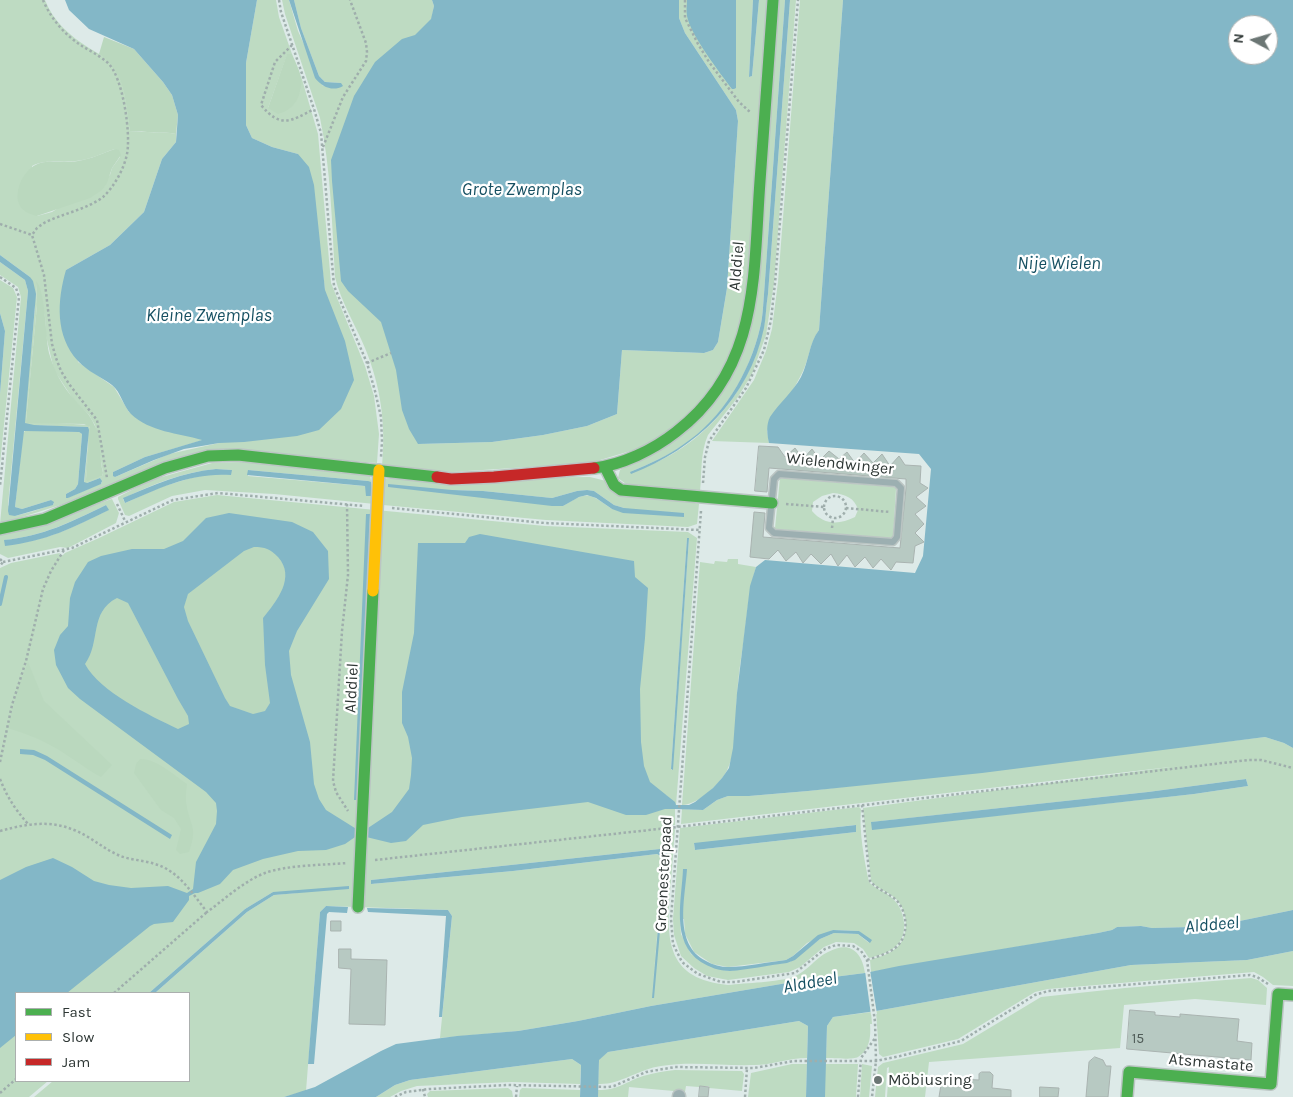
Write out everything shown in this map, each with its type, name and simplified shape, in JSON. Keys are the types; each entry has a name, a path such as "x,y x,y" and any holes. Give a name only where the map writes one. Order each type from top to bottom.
{"street":[{"name":"Alddiel","path":"0,529 45,519 165,468 208,456 238,455 451,479 564,472 605,467 662,443 683,427 710,400 726,377 738,352 746,328 750,303 772,0"},
{"path":"605,467 614,485 621,490 772,503"},
{"name":"Alddiel","path":"358,907 379,470"},
{"path":"1278,994 1293,995"},
{"name":"Atsmastate","path":"1126,1097 1129,1072 1271,1084 1278,994"}],"lane":[{"name":"Wielendwinger","path":"778,474 896,483 901,488 897,537 893,542 774,533 769,528 772,503 774,479 778,474"}],"path":[{"path":"32,235 44,223 98,201 105,195 121,171 127,155 128,142 122,95 113,68 69,36 58,24 44,0"},
{"path":"279,0 281,12 321,134 334,286 367,363 375,390 381,417 382,441 379,470"},
{"path":"322,148 343,97 366,61 366,43 350,0"},
{"path":"685,0 686,22 709,62 739,102 764,123"},
{"path":"292,45 275,62 260,105 269,116 281,122 295,119 314,109"},
{"path":"0,224 32,235"},
{"path":"32,235 44,274 52,344 56,358 69,384 97,420 105,471 125,522"},
{"path":"0,277 16,288 18,297 0,486"},
{"path":"367,363 392,353"},
{"path":"0,566 3,562 64,550 173,500 218,493 377,507"},
{"path":"835,496 844,502 845,508 842,515 833,518 826,514 824,507 826,500 835,496"},
{"path":"772,503 824,507"},
{"path":"347,504 348,575 342,631 333,782 342,803 362,830"},
{"name":"Groenesterpaad","path":"377,507 545,523 699,530 671,919 671,936 678,957 692,971 714,981 728,983 789,975 802,969 825,949 836,945 853,946 861,951 866,960"},
{"path":"845,508 899,513"},
{"path":"0,762 12,705 26,661 43,588 64,550"},
{"path":"0,559 3,562"},
{"path":"115,992 207,912 245,884 266,872 294,867 360,862 678,827 1248,760 1261,760 1293,768"},
{"path":"0,779 12,806 28,824"},
{"path":"862,805 870,881 898,902 905,920 904,932 896,947 866,960 875,1022 876,1061 872,1097"},
{"path":"0,831 28,824 52,824 69,827 122,857 162,866 178,876 207,912"},
{"path":"395,1097 406,1092 423,1089 517,1086 603,1088 614,1086 646,1072 666,1068 762,1068 802,1060 876,1061 961,1041 1035,995 1048,991 1250,975 1266,981 1278,994"},
{"path":"858,1097 860,1061 875,1037"},
{"path":"745,1097 747,1068"},
{"path":"0,1093 15,1080"},
{"path":"516,1097 517,1086"},
{"path":"423,1089 425,1097"}],"green space":[{"path":"0,0 45,0 57,21 69,33 114,66 124,92 130,131 176,134 176,142 162,159 144,212 110,245 66,270 78,362 114,387 129,412 203,440 145,457 113,472 113,475 115,477 169,454 219,443 325,290 322,265 298,154 272,147 252,138 246,125 246,63 257,0 276,0 279,17 292,54 287,55 268,108 300,92 301,76 318,134 331,283 365,366 374,396 379,434 377,463 232,451 0,524 21,297 18,287 0,275 0,262 25,280 28,291 8,505 15,516 54,504 51,500 22,509 15,507 23,433 26,430 79,432 82,434 78,484 75,489 66,494 67,498 102,483 100,478 84,483 88,427 26,425 24,421 35,307 30,277 0,255","holes":["115,149 120,157 112,168 110,175 52,212 37,216 32,166 48,162 70,162 91,158","36,282 45,317 46,336 54,370 73,399 89,415 95,425 102,476 86,479 91,431 89,425 26,421 37,305"]},
{"path":"282,0 289,0 298,31 323,86 341,83 325,82 319,76 301,28 294,0 432,0 434,6 378,308 419,444 492,442 543,435 587,426 617,414 622,350 704,353 713,350 718,342 727,288 738,121 736,110 685,33 679,18 679,0 753,0 749,77 752,76 759,0 767,0 748,283 734,353 694,410 647,446 590,463 452,472 382,466 383,420 375,377 365,348 344,304 335,277 329,177 320,118"},
{"path":"777,0 785,0 763,311 755,345 742,377 733,393 711,421 679,448 630,472 654,463 677,451 697,437 716,419 732,399 746,377 756,354 764,325 768,294 790,0 796,0 774,283 766,335 752,374 738,397 708,435 705,442 702,456 700,492 630,487 618,478 620,470 650,453 742,357"},
{"path":"800,0 843,0 819,330 813,341 803,371 767,431 769,443 712,441 754,380 766,351 772,329 778,282"},
{"path":"104,37 134,49 163,82 172,95 178,115 176,134 130,131 123,88 119,78 115,69 99,54"},
{"path":"287,54 292,54 298,68 301,77 301,89 293,105 278,114 268,108"},
{"path":"115,149 119,150 121,155 112,168 107,183 102,190 90,198 37,216 26,212 20,206 18,192 21,181 27,172 39,163 83,160"},
{"path":"0,280 13,288 17,297 0,464 0,394 5,331 0,313"},
{"path":"36,281 42,294 49,353 53,366 70,395 86,411 97,429 103,473 102,476 87,481 90,427 84,424 27,423 26,421 37,305"},
{"path":"243,462 370,475 375,504 274,494 205,490 172,496 129,516 125,515 118,497 151,480 212,463","holes":["216,469 232,470 191,478 161,487 125,503 123,499 145,488 168,480","248,470 368,481 366,488 365,486 248,476"]},
{"path":"590,477 699,504 697,524 688,527 546,520 383,505 383,479","holes":["452,490 552,498 587,490 594,491 614,505 624,508 612,509 593,497 588,496 578,497 563,506"]},
{"path":"780,478 894,487 896,489 893,537 890,538 775,528","holes":["833,493 849,497 855,502 858,510 855,517 832,522 822,519 812,511 813,502 822,496"]},
{"path":"217,495 545,526 688,532 697,538 676,805 666,795 665,809 675,809 675,825 664,826 664,828 674,828 675,830 669,927 675,955 682,966 693,975 708,981 728,985 787,979 803,972 823,955 843,947 854,950 858,954 865,973 787,983 518,1031 440,1038 452,916 448,910 326,906 320,912 306,1091 284,1097 34,1097 52,1082 190,1082 190,992 156,992 247,912 274,895 297,893 273,892 245,909 150,992 15,992 15,1082 47,1082 29,1097 0,1097 0,568 11,563 60,553 59,556 63,555 174,502","holes":["687,538 689,539 672,770","664,850 663,858 657,854 513,871 371,884 371,880","663,858 664,858 652,998"]},
{"path":"112,499 119,513 116,523 68,548 60,547 8,558 0,554 0,535","holes":["106,505 108,510 58,533 5,545 5,540 44,532"]},
{"path":"254,547 267,549 278,557 283,565 285,581 279,597 263,618 265,665 270,703 265,711 253,714 230,706 188,621 184,607 188,594 244,551"},
{"path":"728,559 738,559 738,564 756,567 750,593 739,675 733,751 728,768 721,780 702,797 682,805 700,562 714,564 715,561 727,562"},
{"path":"117,598 128,603 188,716 189,724 178,729 126,702 113,694 92,675 85,664 93,647 102,612 108,604"},
{"path":"28,662 44,701 112,765 101,777 47,743 8,728 18,688"},
{"path":"1265,737 1293,748 1293,910 1230,923 1191,927 1117,927 1098,933 871,972 870,960 883,956 895,949 903,938 906,925 900,904 890,894 871,881 863,808 1170,767 681,824 682,809 703,810 717,800 728,796 808,791","holes":["1246,779 1248,786 1194,794 872,829 872,822 1148,792"]},
{"path":"140,759 146,759 158,764 187,784 186,805 193,834 189,852 180,854 176,850 181,829 174,818 161,810 134,773 136,764"},
{"path":"859,807 861,809 862,846 869,882 889,896 900,909 903,915 904,929 900,942 889,951 869,958 863,949 854,943 836,942 824,947 800,967 789,972 728,980 707,976 694,968 681,956 674,935 673,919 680,828","holes":["855,825 856,832 695,850 694,844","680,919 684,919 685,934 694,952 712,964 728,967 786,960 807,943 833,930 859,931 869,943 858,934 834,933 820,939 790,962 728,971 711,967 691,954 681,934"]},
{"path":"1293,951 1293,986 1273,985 1254,972 1048,989 1035,992 958,1039 883,1057 879,1054 876,1011 1131,965 1247,960"},
{"path":"1251,978 1258,980 1267,988 1266,1005 1195,999 1124,1005 1120,1048 929,1062 925,1097 887,1097 889,1067 887,1068 885,1097 875,1097 878,1067 883,1063 963,1044 1041,997"},
{"path":"871,1012 872,1024 870,1024 869,1042 865,1051 858,1057 826,1058 827,1026 833,1017"},
{"path":"799,1021 808,1026 807,1058 761,1065 672,1065 653,1068 614,1082 598,1084 599,1059 608,1052"},
{"path":"572,1059 581,1065 580,1084 512,1082 417,1086 390,1097 376,1097 395,1085 410,1080"},
{"path":"792,1064 807,1064 806,1097 748,1097 751,1073"},
{"path":"825,1064 858,1064 856,1097 825,1097"},
{"path":"862,1064 872,1066 869,1097 860,1097"},
{"path":"675,1070 742,1071 744,1074 742,1091 709,1088 709,1086 686,1086 685,1092 629,1087 628,1097 598,1097 598,1090 617,1087 647,1075"},
{"path":"508,1088 512,1091 513,1097 428,1097 427,1094 430,1091"},
{"path":"522,1088 580,1090 580,1097 519,1097"}],"water":[{"name":"Kleine Zwemplas","path":"65,0 257,0 246,63 246,125 252,138 272,147 298,154 309,167 314,185 325,290 345,341 354,380 341,409 319,430 297,436 219,443 184,449 115,477 113,476 113,472 145,457 202,440 155,428 139,420 128,411 115,388 78,361 65,341 62,329 60,306 63,282 66,270 110,245 144,212 162,159 176,142 178,115 172,95 134,49 89,29 69,10"},
{"path":"289,0 294,0 301,28 319,76 325,82 341,83 343,86 335,89 328,88 315,78"},
{"name":"Grote Zwemplas","path":"432,0 679,0 679,18 685,33 736,110 738,121 727,288 718,342 713,350 704,353 622,350 617,414 587,426 543,435 492,442 418,444 409,429 402,410 396,370 381,322 348,291 341,281 331,160 354,96 375,62 402,39 415,35 431,19 434,6"},
{"path":"687,0 736,0 736,88 732,89 694,33 687,16"},
{"path":"753,0 759,0 752,76 749,77"},
{"path":"785,0 790,0 768,294 764,328 757,354 746,377 732,399 716,418 698,436 677,451 631,474 630,472 678,448 711,422 742,377 755,345 763,311"},
{"name":"Nije Wielen","path":"843,0 1293,0 1293,748 1265,737 982,773 808,791 728,796 717,800 703,810 665,809 646,815 626,815 588,802 462,817 423,825 406,841 391,843 358,835 345,844 326,850 298,851 263,859 233,870 220,884 189,896 189,900 173,922 150,926 68,992 15,992 15,1036 0,1048 0,880 26,867 53,858 94,881 109,885 131,888 168,886 187,893 193,889 196,862 216,824 216,803 206,792 80,699 68,688 56,665 54,650 60,635 68,626 70,598 75,582 88,562 101,556 132,549 164,549 183,541 206,518 229,513 292,522 313,532 328,551 329,579 297,631 289,651 291,675 310,742 314,784 319,799 326,810 358,830 365,830 392,812 409,789 412,758 408,737 402,723 402,692 414,633 418,543 465,543 469,537 480,534 634,561 635,577 648,588 640,689 641,742 644,766 650,782 675,802 676,805 689,805 713,788 729,768 733,748 737,693 750,586 756,567 765,560 915,573 923,556 931,469 919,454 769,443 767,430 770,417 801,377 813,341 819,330","holes":["254,547 270,550 278,557 283,565 285,581 279,597 263,618 265,665 270,703 265,711 253,714 230,706 188,621 184,607 188,594 244,551","117,598 128,603 188,716 189,724 178,729 140,710 113,693 92,674 85,664 93,646 102,611"]},
{"path":"0,255 30,277 36,294 25,423 88,427 84,482 87,483 100,478 102,481 101,484 66,498 66,494 75,489 78,484 82,434 79,432 24,431 15,507 22,509 51,500 54,502 53,505 15,516 9,515 8,511 28,291 25,280 0,262"},
{"path":"0,313 5,331 0,394"},
{"path":"216,469 232,470 231,475 203,476 176,482 125,503 123,498 180,476"},
{"path":"248,470 368,481 371,482 372,496 366,496 365,486 247,475"},
{"path":"388,484 552,498 587,490 594,491 614,505 624,508 684,513 684,517 623,513 587,495 579,497 563,506 552,506 388,487"},
{"path":"106,505 109,510 59,533 34,541 5,546 4,540 45,532"},
{"path":"366,514 370,514 358,800 354,800"},
{"path":"687,538 689,538 673,770 671,769"},
{"path":"20,749 34,750 47,756 172,835 170,839 45,760 33,755 20,754"},
{"path":"1246,779 1248,786 1194,794 872,830 871,822 1148,792"},
{"path":"856,825 856,832 695,850 694,843"},
{"path":"660,849 665,850 667,853 654,998 652,998 664,858 657,854 513,871 371,884 371,880"},
{"path":"683,869 687,869 683,907 685,932 689,944 696,953 711,964 735,967 786,960 818,935 833,930 859,931 872,940 870,943 858,934 834,933 820,939 795,960 787,963 730,971 711,967 701,962 691,953 681,932 680,906"},
{"path":"349,886 349,889 274,895 247,912 156,992 150,992 245,909 273,892"},
{"path":"326,906 348,907 347,913 329,912 327,914 314,1064 308,1064 320,912"},
{"path":"367,908 448,910 452,916 442,1017 439,1017 446,916 368,912"},
{"name":"Alddeel","path":"1293,910 1293,951 1247,960 1131,965 833,1017 827,1026 825,1097 806,1097 808,1026 799,1021 608,1052 599,1060 598,1097 580,1097 581,1065 572,1059 410,1080 395,1085 376,1097 284,1097 315,1087 396,1044 518,1031 787,983 865,973 1098,933 1117,927 1191,927 1230,923"}],"pier":[{"path":"870,970 877,1014 871,1015 865,971"}],"building":[{"path":"759,446 778,447 785,457 795,448 803,459 812,449 820,460 829,451 839,459 847,452 855,463 864,453 873,463 882,454 890,466 899,456 905,465 921,466 920,483 928,488 916,497 926,506 915,514 924,524 915,533 924,542 915,546 913,563 896,562 891,570 881,559 873,568 865,557 855,567 847,555 838,566 831,554 821,564 811,554 803,563 796,552 786,561 778,550 769,559 750,557 754,512 765,513 763,537 900,548 906,488 906,479 769,468 767,492 755,491"},
{"path":"331,921 341,921 341,931 331,931"},
{"path":"339,949 351,949 351,959 387,960 385,1025 349,1024 351,969 339,968"},
{"path":"1130,1010 1155,1012 1155,1015 1180,1017 1180,1014 1239,1019 1237,1041 1252,1043 1251,1060 1127,1049"},
{"path":"1095,1057 1103,1060 1106,1066 1111,1066 1108,1097 1086,1097 1089,1062"},
{"path":"990,1072 993,1075 992,1088 1011,1090 1011,1097 939,1097 941,1085 961,1087 961,1079 979,1080 979,1074"},
{"path":"700,1086 709,1087 708,1097 699,1097"},
{"path":"1040,1087 1059,1088 1058,1097 1040,1097"}],"waterway":[{"path":"0,604 6,577"}],"traffic: fast":[{"path":"594,468 615,464 637,456 676,432 703,407 724,379 738,350 747,318 756,251 773,0"},
{"path":"0,529 45,519 165,468 208,456 238,455 437,477"},
{"path":"605,467 614,485 621,490 772,503"},
{"path":"358,907 373,591"},
{"path":"1127,1097 1129,1072 1271,1084 1278,994 1293,995"}],"traffic: slow":[{"path":"373,591 379,470"}],"traffic: jam":[{"path":"437,477 451,479 494,477 594,468"}],"place":[{"name":"Möbiusring","path":"878,1080"}]}
